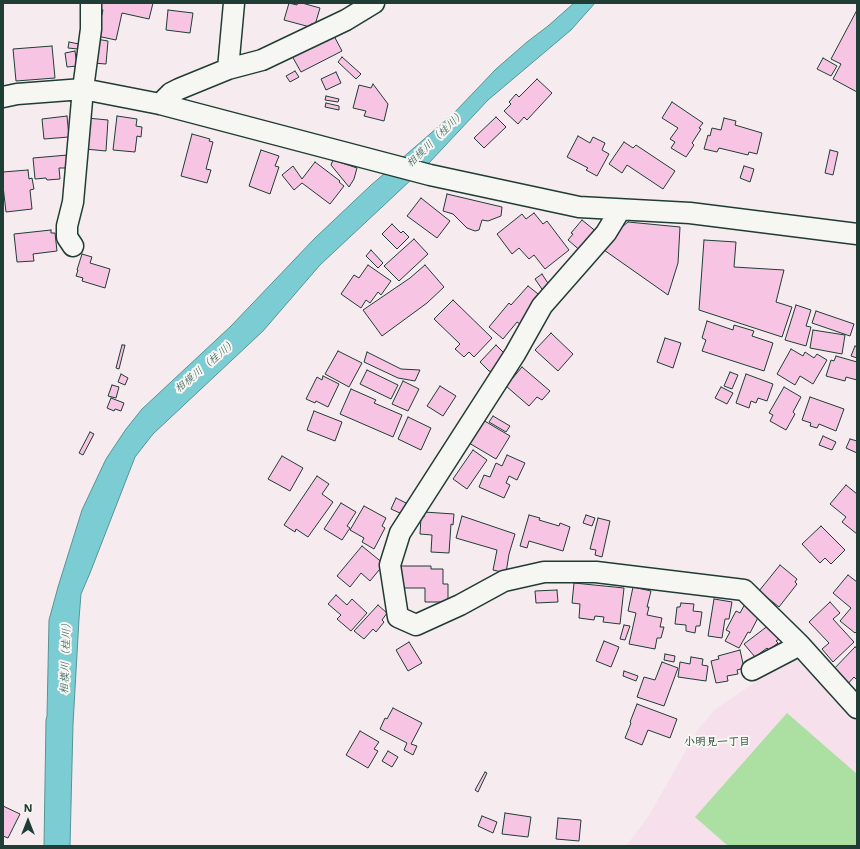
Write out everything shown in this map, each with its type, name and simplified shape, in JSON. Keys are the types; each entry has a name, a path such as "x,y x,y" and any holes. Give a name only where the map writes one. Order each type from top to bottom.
{"street":[{"path":"74,246 67,237 67,226 73,202 83,89 91,29 91,3"},
{"path":"228,70 234,3"},
{"path":"346,20 361,3"},
{"path":"160,104 171,93 179,89 228,70 262,60 346,20 374,3"},
{"path":"3,97 17,94 83,89 160,104 430,175 578,208 690,213 857,234"},
{"path":"620,210 606,233 542,306 515,354 400,533 390,565 398,617 416,625 460,605 504,581 544,572 596,572 744,590 800,645 857,708"},
{"path":"752,670 800,645"}],"shaded area":[{"path":"796,659 857,715 857,846 626,846 648,817 697,731 714,710 769,673"}],"green space":[{"path":"787,713 857,774 857,846 728,846 695,817"}],"water":[{"name":"相模川（桂川）","path":"574,3 595,3 571,30 488,100 428,164 320,265 263,331 153,434 135,457 81,594 73,724 70,846 44,846 49,620 82,510 106,459 126,429 142,409 231,326 315,238 370,186 453,114 496,69"}],"building":[{"path":"100,3 153,3 149,19 122,13 116,40 97,36 103,10 98,8"},
{"path":"289,3 297,5 298,3 302,3 320,8 315,25 311,24 310,27 284,20"},
{"path":"168,10 193,13 190,33 166,30"},
{"path":"857,10 857,92 833,79 841,64 831,59"},
{"path":"333,34 342,51 301,72 292,56"},
{"path":"96,39 108,41 106,64 93,63"},
{"path":"69,42 79,44 78,49 68,48"},
{"path":"52,46 55,78 16,81 13,49"},
{"path":"75,51 77,66 67,67 65,53"},
{"path":"342,57 361,74 356,79 338,62"},
{"path":"823,58 837,66 831,76 817,69"},
{"path":"295,71 299,77 290,82 286,76"},
{"path":"336,72 341,83 326,90 321,79"},
{"path":"537,79 552,93 527,120 524,117 518,124 504,111 511,104 509,102 516,94 519,97"},
{"path":"373,84 388,104 384,121 364,116 366,111 353,108 359,85 371,88"},
{"path":"326,96 339,99 338,102 325,100"},
{"path":"672,102 703,123 692,143 694,145 686,157 671,148 675,142 670,139 678,128 662,118"},
{"path":"326,103 339,106 339,110 325,107"},
{"path":"67,116 69,137 44,139 42,119"},
{"path":"117,116 137,119 136,126 142,127 141,137 137,136 135,152 113,150"},
{"path":"496,117 506,127 484,148 474,138"},
{"path":"87,118 108,120 106,151 85,149"},
{"path":"724,118 736,121 735,125 762,133 757,154 749,152 748,155 719,148 717,152 704,149 708,135 710,136 712,128 721,130"},
{"path":"192,134 210,139 209,141 213,142 206,169 211,170 207,183 181,176"},
{"path":"578,136 590,143 593,137 605,143 602,150 609,154 597,176 586,170 588,168 567,157"},
{"path":"624,142 633,148 636,145 675,171 663,189 627,165 622,173 609,164"},
{"path":"261,150 279,156 275,166 279,167 270,194 249,186"},
{"path":"830,150 838,152 833,175 825,173"},
{"path":"68,155 69,168 59,168 60,179 35,179 33,158"},
{"path":"333,160 357,168 354,179 349,187 331,165"},
{"path":"315,162 340,181 339,182 344,186 330,204 302,183 294,190 282,175 293,166 302,179"},
{"path":"744,166 754,169 750,182 740,178"},
{"path":"28,170 29,179 32,178 34,189 30,190 32,209 6,212 3,172"},
{"path":"447,194 502,207 501,216 488,221 482,220 479,230 475,231 467,228 453,214 443,211"},
{"path":"421,198 450,221 437,238 407,216"},
{"path":"534,213 543,224 547,221 569,250 545,269 534,255 529,259 519,248 512,254 497,234 522,214 526,219"},
{"path":"582,220 598,233 582,252 568,240 573,234 571,233"},
{"path":"628,222 680,227 678,263 668,295 604,250 622,227"},
{"path":"392,224 401,233 403,231 409,237 397,249 382,234"},
{"path":"51,230 51,233 55,233 57,251 33,254 34,261 17,262 14,234"},
{"path":"414,239 428,254 399,281 384,266"},
{"path":"704,240 736,242 734,267 784,270 776,302 792,307 782,337 699,310"},
{"path":"371,250 383,263 378,268 366,256"},
{"path":"82,254 92,257 90,263 110,269 105,288 82,281 83,278 76,276"},
{"path":"368,265 391,281 381,295 378,292 370,303 366,300 361,308 341,294 354,275 359,278"},
{"path":"425,265 444,287 427,303 382,336 363,310 410,278"},
{"path":"542,274 551,288 544,292 535,279"},
{"path":"528,286 542,297 520,324 517,322 503,339 489,327 509,303 511,305"},
{"path":"453,300 492,338 474,357 469,352 464,357 455,349 460,344 434,319"},
{"path":"796,305 811,310 806,326 811,327 806,346 785,340"},
{"path":"816,311 854,324 850,336 812,323"},
{"path":"707,321 733,330 734,325 754,331 752,336 773,343 764,371 702,351 706,340 702,338"},
{"path":"813,330 845,335 842,354 810,348"},
{"path":"551,333 573,354 558,371 535,350"},
{"path":"665,338 681,343 673,368 657,362"},
{"path":"122,345 125,345 119,369 116,368"},
{"path":"496,345 505,354 493,372 489,371 480,362"},
{"path":"855,346 857,347 857,358 851,356"},
{"path":"791,349 803,356 805,352 814,358 817,354 827,360 813,384 800,376 795,385 777,374"},
{"path":"338,351 362,363 349,387 325,374"},
{"path":"367,352 401,369 420,370 415,381 398,378 364,362"},
{"path":"836,356 857,362 857,380 846,377 845,381 826,376 831,360 834,361"},
{"path":"522,367 550,391 542,400 537,397 529,406 506,386"},
{"path":"367,370 398,385 391,399 360,384"},
{"path":"730,372 738,375 732,389 724,386"},
{"path":"121,374 128,378 125,385 118,382"},
{"path":"746,374 773,384 767,401 758,398 756,403 751,401 749,408 736,403"},
{"path":"323,376 339,384 328,407 316,401 315,403 306,399 317,377 322,380"},
{"path":"403,381 419,389 408,411 392,404"},
{"path":"112,385 119,387 116,398 108,396"},
{"path":"440,386 456,396 443,416 427,406"},
{"path":"721,387 733,393 727,404 715,398"},
{"path":"784,387 801,397 793,412 795,414 786,430 770,421 773,415 769,413"},
{"path":"351,389 376,400 374,403 402,415 393,437 340,414"},
{"path":"810,397 844,409 836,431 819,424 817,428 810,426 811,423 802,420"},
{"path":"111,398 124,403 121,411 115,409 114,411 107,408"},
{"path":"314,411 342,422 335,441 307,430"},
{"path":"493,416 510,426 506,432 489,422"},
{"path":"408,417 431,428 421,450 398,439"},
{"path":"483,420 510,436 496,459 469,443"},
{"path":"90,432 94,434 83,455 79,453"},
{"path":"823,436 836,442 832,450 819,445"},
{"path":"850,439 857,441 857,453 846,448"},
{"path":"473,450 487,460 467,489 453,479"},
{"path":"507,455 525,463 517,480 509,476 506,483 510,485 504,498 479,487 484,475 490,477 496,463 502,466"},
{"path":"282,456 303,468 290,491 268,479"},
{"path":"317,476 329,484 322,494 333,502 308,537 296,529 295,532 284,525"},
{"path":"846,485 857,494 857,534 842,522 846,517 830,504"},
{"path":"396,498 406,503 402,514 391,509"},
{"path":"341,503 356,512 347,526 350,528 342,540 324,529"},
{"path":"364,506 386,518 382,526 385,528 374,549 362,542 364,538 350,530"},
{"path":"424,512 454,514 453,525 451,524 449,553 431,552 432,535 420,534 421,517 424,517"},
{"path":"529,515 540,518 539,520 559,526 560,523 570,527 563,551 529,541 527,548 520,546"},
{"path":"586,515 595,518 592,526 583,523"},
{"path":"462,516 515,534 509,554 506,573 493,570 497,550 456,538"},
{"path":"598,518 610,521 602,557 595,555 596,550 590,549"},
{"path":"821,526 845,550 831,564 825,558 820,563 802,544"},
{"path":"362,546 384,564 370,581 361,573 350,587 337,576"},
{"path":"780,565 797,579 795,582 797,584 779,607 759,591"},
{"path":"401,566 431,566 431,569 443,569 443,584 448,584 448,602 425,602 425,588 401,588"},
{"path":"848,575 857,582 857,631 855,633 840,621 851,608 833,593"},
{"path":"574,583 624,588 620,624 603,622 604,617 595,616 594,620 579,618 580,604 572,603"},
{"path":"633,587 651,591 647,607 649,607 647,615 662,618 660,627 664,627 661,638 657,638 655,649 629,644 636,613 628,611"},
{"path":"557,590 558,602 536,603 535,591"},
{"path":"336,595 347,605 352,599 367,613 351,631 337,619 341,615 328,604"},
{"path":"714,599 732,602 729,619 725,619 722,638 708,636"},
{"path":"830,602 840,613 833,619 854,642 833,662 822,649 829,643 809,622"},
{"path":"681,603 694,604 693,611 702,612 700,626 696,626 695,633 686,631 686,625 675,624 677,607 680,607"},
{"path":"745,604 761,612 750,633 748,632 739,648 725,641 730,632 726,630 736,611 740,613"},
{"path":"378,605 387,613 382,620 384,622 376,632 373,629 364,639 354,631"},
{"path":"624,625 630,626 625,640 620,639"},
{"path":"769,625 782,637 776,641 778,643 769,650 767,648 755,657 744,644"},
{"path":"604,641 619,647 611,667 596,661"},
{"path":"409,642 422,663 408,671 396,650"},
{"path":"855,647 857,648 857,680 854,677 846,686 831,672"},
{"path":"740,650 744,668 737,670 738,674 727,676 728,681 716,683 711,661 719,659 718,656"},
{"path":"665,654 675,656 674,662 664,660"},
{"path":"691,657 703,659 702,665 708,666 706,681 678,677 680,662 690,664"},
{"path":"662,662 678,668 664,706 637,697 644,677 655,680"},
{"path":"624,671 638,676 636,681 623,676"},
{"path":"637,704 677,719 670,738 648,730 642,745 625,738"},
{"path":"393,708 422,723 411,744 417,746 413,755 404,750 407,743 380,729 385,718 387,719"},
{"path":"360,731 379,742 374,749 378,751 368,768 346,755"},
{"path":"388,751 398,757 392,767 382,761"},
{"path":"485,772 487,773 478,792 475,790"},
{"path":"3,806 20,814 8,838 3,836"},
{"path":"505,813 531,817 528,837 502,834"},
{"path":"482,816 497,822 493,833 478,826"},
{"path":"558,818 581,820 579,841 556,839"}],"district":[{"name":"小明見一丁目","path":"717,742"}]}
